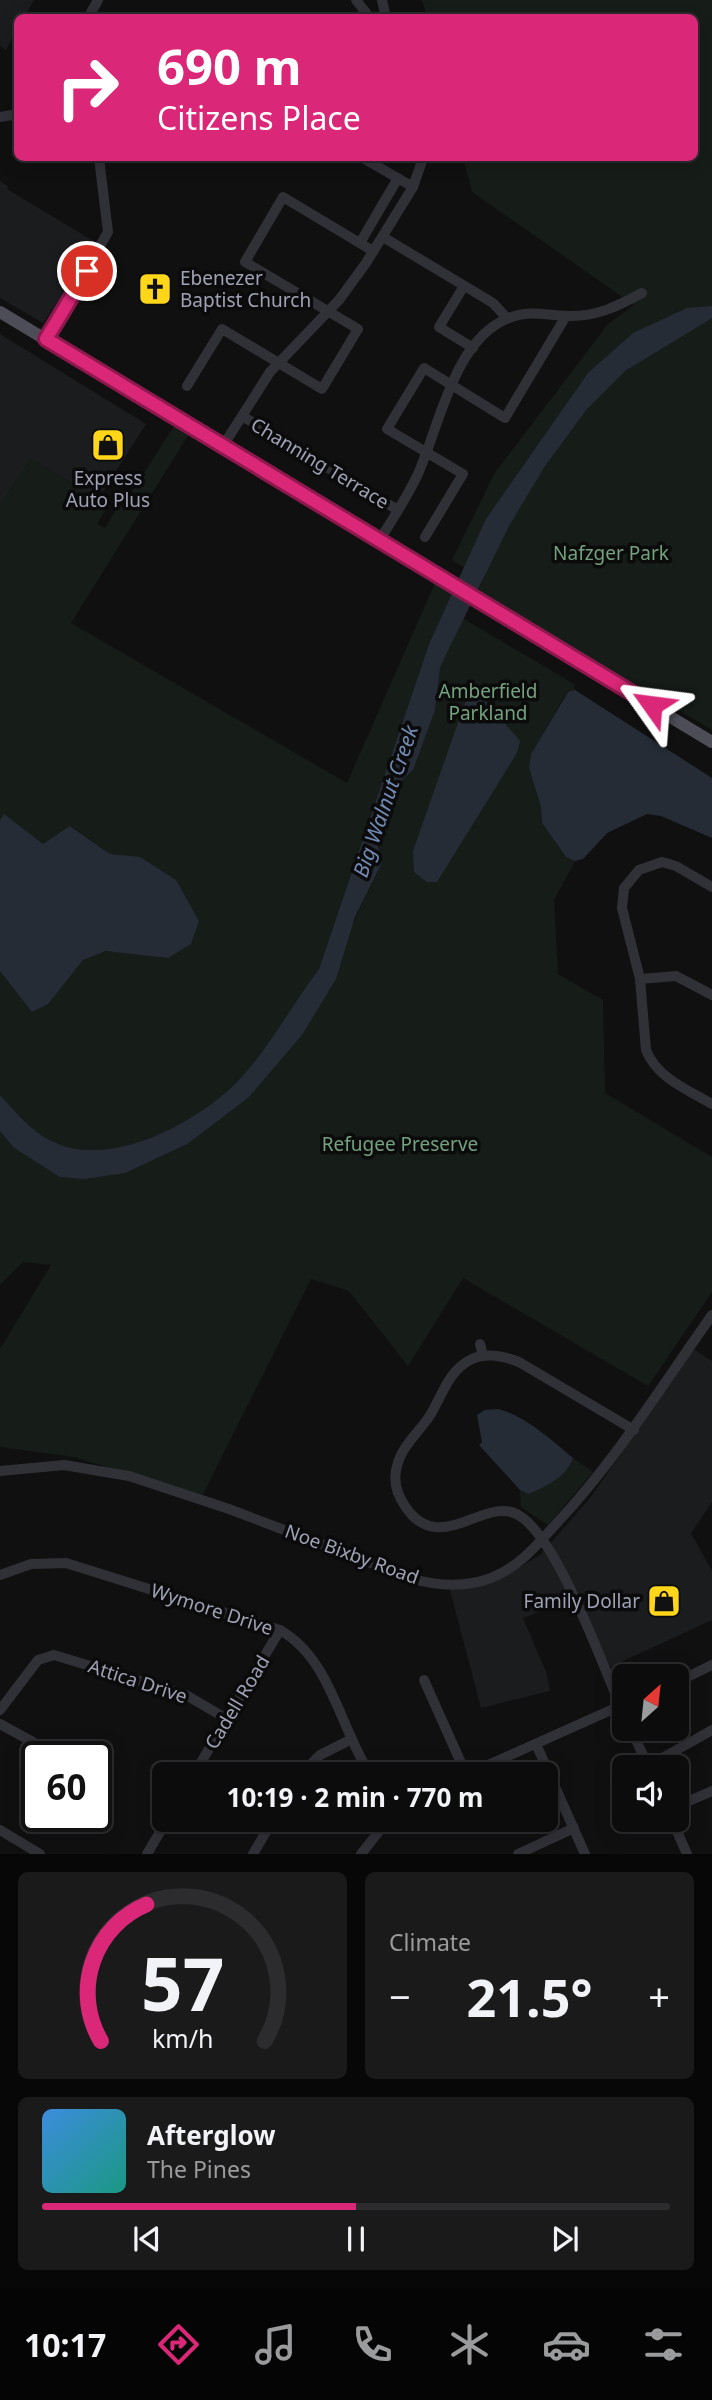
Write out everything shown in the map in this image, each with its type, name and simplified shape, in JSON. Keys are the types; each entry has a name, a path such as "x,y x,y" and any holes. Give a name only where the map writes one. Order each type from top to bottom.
{"main road":[{"path":"0,312 712,741"}],"street":[{"path":"356,0 367,14"},
{"path":"46,339 108,232 99,161"},
{"path":"368,161 413,187"},
{"path":"223,446 278,363 328,311 383,237 413,187 422,161"},
{"path":"359,243 398,178"},
{"path":"187,386 222,329 322,389 359,329 245,262 283,197 373,251"},
{"path":"383,237 493,303 507,318"},
{"path":"464,286 439,327 473,348"},
{"path":"379,541 427,453 451,385 473,348 490,330 507,318 528,313 566,316 606,313 642,293"},
{"path":"425,537 463,474 387,429 424,368 505,418 566,316"},
{"name":"Channing Terrace","path":"242,416 398,510"},
{"path":"712,887 666,863 649,864 627,882 622,900 640,979 646,1050 650,1060 667,1077 712,1104"},
{"path":"640,979 676,976 712,995"},
{"name":"Noe Bixby Road","path":"0,1471 64,1465 103,1470 229,1509 412,1579 440,1585 467,1584 493,1577 521,1561 603,1473 712,1315"},
{"path":"480,1344 483,1356"},
{"path":"612,1684 543,1538 522,1516 508,1510 494,1511 460,1525 431,1525 413,1515 397,1492 397,1463 454,1374 472,1359 483,1356 501,1356 519,1362 634,1430"},
{"name":"Wymore Drive","path":"0,1575 18,1567 46,1561 80,1566 280,1630 299,1643 313,1660 363,1762"},
{"name":"Cadell Road","path":"201,1762 280,1630"},
{"name":"Attica Drive","path":"0,1710 32,1665 44,1653 186,1695 227,1719"},
{"path":"690,1676 712,1665"},
{"path":"424,1680 462,1762"},
{"path":"495,1762 612,1710"},
{"path":"0,1724 31,1741"},
{"path":"669,1755 712,1730"},
{"path":"313,1762 320,1755 351,1740"},
{"path":"536,1744 585,1854"},
{"path":"689,1802 712,1791"},
{"path":"518,1854 574,1829"},
{"path":"0,1830 40,1854"},
{"path":"147,1854 160,1832"},
{"path":"253,1854 266,1832"},
{"path":"361,1854 378,1832"},
{"path":"677,1832 687,1854"}],"shaded area":[{"path":"0,0 34,0 26,14 14,14 14,35 6,50 0,46"},
{"path":"0,181 8,186 7,189 97,243 43,323 0,298"},
{"path":"0,334 146,424 98,499 31,459 0,506"},
{"path":"693,1349 712,1361 712,1502 691,1533 712,1571 712,1620 610,1667 577,1597 523,1618 546,1672 550,1691 481,1708 450,1590 498,1580 540,1555 591,1497"}],"green space":[{"name":"Nafzger Park","path":"422,0 712,0 712,730 478,591 483,580 452,560 494,474 608,324 634,305 472,192 464,161 698,161 698,14 426,14"},
{"path":"175,425 189,434 71,623 347,783 435,583 452,594 429,644 319,969 260,1055 238,1081 201,1112 153,1137 128,1145 103,1150 79,1149 56,1143 40,1134 0,1095 0,971 33,1012 55,994 75,967 91,956 112,951 168,958 140,858 110,854 71,826 43,844 4,815 0,820 0,506 31,459 98,499 100,495 111,501 97,524 105,528 118,506 122,507"},
{"path":"457,615 574,684 575,690 567,692 531,754 529,768 541,807 542,823 566,857 575,861 554,900 558,974 603,1000 605,1093 712,1157 712,1292 648,1386 463,1278 408,1366 349,1291 311,1279 202,1496 74,1457 0,1447 0,1349 51,1265 23,1262 0,1285 0,1131 13,1147 84,1179 235,1104 348,938 378,873 382,863 370,855"},
{"path":"573,1458 593,1472 548,1525 521,1507 520,1490 529,1494 570,1467"}],"water":[{"name":"Big Walnut Creek","path":"712,306 712,318 625,371 587,409 545,466 509,526 440,667 435,710 413,770 398,783 377,844 382,863 355,917 336,979 302,1035 248,1098 187,1144 125,1173 84,1179 60,1177 13,1147 0,1131 0,1095 25,1122 47,1139 79,1149 103,1150 153,1137 178,1125 221,1096 249,1068 319,969 429,644 486,519 588,373 633,333 687,308"},
{"path":"575,690 712,778 712,838 661,816 647,814 607,833 583,859 575,861 566,857 542,823 541,807 529,768 531,754 568,692"},
{"path":"468,694 481,695 520,741 517,753 437,882 427,882 414,872 413,851"},
{"path":"4,814 43,844 70,826 110,854 140,857 176,880 199,921 191,944 168,958 106,951 83,960 48,1004 32,1012 0,971 0,820"},
{"path":"498,1409 528,1422 573,1458 566,1471 529,1494 520,1490 479,1445 482,1442 477,1415 485,1410"}],"place":[{"name":"Ebenezer Baptist Church","path":"155,289"},
{"name":"Express Auto Plus","path":"108,445"},
{"name":"Family Dollar","path":"664,1601"}],"route":[{"path":"87,271 46,339 652,705"}],"park label":[{"name":"Amberfield Parkland","path":"488,702"},
{"name":"Refugee Preserve","path":"400,1144"}]}
